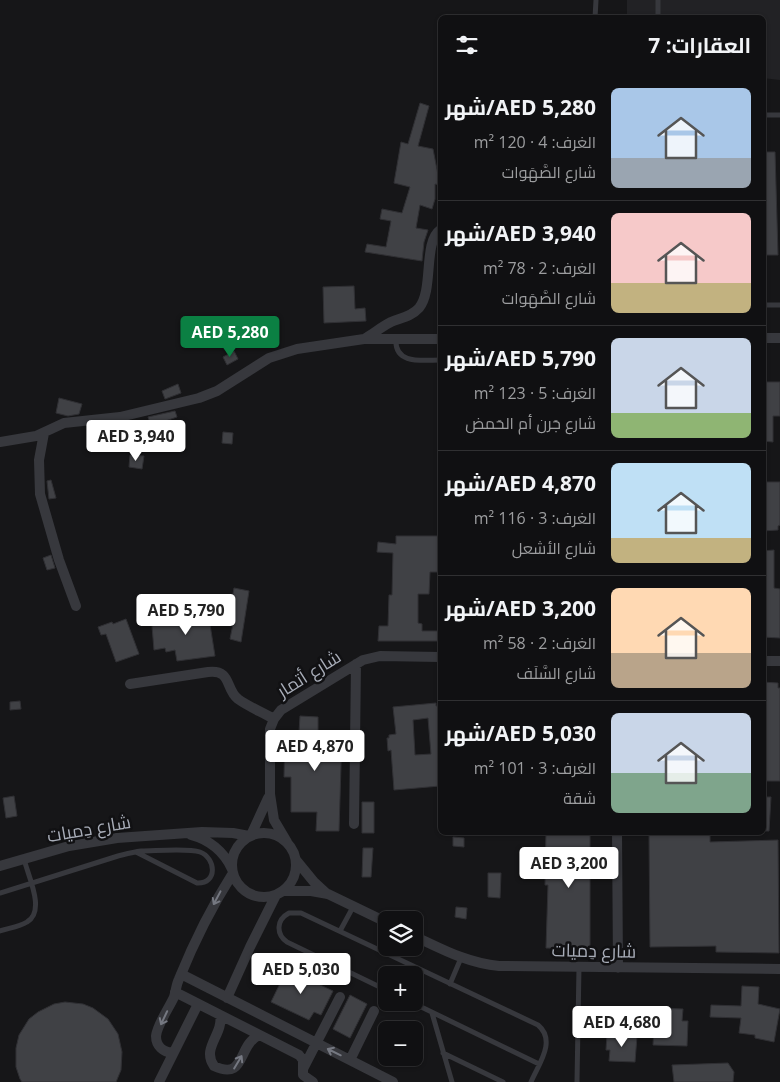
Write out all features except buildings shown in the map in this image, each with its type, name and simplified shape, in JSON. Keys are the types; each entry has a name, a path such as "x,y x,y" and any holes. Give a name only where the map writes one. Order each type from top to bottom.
{"street":[{"path":"364,339 391,322 412,314 418,309 425,295 432,243 438,232"},
{"path":"766,338 780,338"},
{"path":"0,442 27,439 64,423 120,417 199,398 226,386 256,365 297,349 364,339 438,340"},
{"path":"44,433 39,460 40,494 59,560 76,606"},
{"name":"شارع أتمار","path":"287,842 274,820 270,794 270,734 274,719 281,710 363,660 380,656 438,657"},
{"path":"766,660 780,661"},
{"path":"354,824 356,664"},
{"path":"130,684 208,672 219,673 227,679 231,690 238,699 274,719"},
{"name":"شارع أتمار","path":"250,836 270,794"},
{"name":"شارع دِميات","path":"0,866 69,846 117,838 233,833 250,836"},
{"path":"328,894 310,891 280,893 267,897 249,894 242,888 233,872 232,860 235,851 250,836 261,833 279,836 291,847 296,860 314,882 328,894 378,918"},
{"name":"شارع دِميات","path":"185,834 205,840 214,846 228,861 233,872"},
{"path":"617,835 618,968"},
{"path":"227,998 250,947 280,893 292,882 296,871 296,860"},
{"path":"173,1053 163,1050 156,1037 181,974 218,896 233,872"},
{"name":"شارع دِميات","path":"423,940 461,958 499,966 780,969"},
{"path":"181,974 393,1082"},
{"path":"175,992 299,1055 303,1060 302,1070 305,1078 313,1082"},
{"path":"302,1070 340,997"},
{"path":"159,1082 198,1004"},
{"path":"350,1060 374,1011"},
{"path":"220,1015 220,1026 210,1050 214,1066 227,1071 235,1069 246,1046 259,1035"}],"lane":[{"path":"595,15 596,0"},
{"path":"658,0 658,15"},
{"path":"766,114 780,115"},
{"path":"766,305 780,305"},
{"path":"396,339 397,349 406,359 438,360"},
{"path":"0,893 30,882 136,852 200,852 210,861 212,877 206,882 197,883 136,852"},
{"path":"0,931 26,923 33,916 37,904 24,859"},
{"path":"340,931 353,907"},
{"path":"378,986 287,942 281,936 279,927 285,915 297,912 541,1028 546,1036 547,1046 530,1082"},
{"path":"450,984 461,958"},
{"path":"577,1082 580,967"},
{"path":"423,1008 539,1064"},
{"path":"432,1013 452,1082"},
{"path":"443,1053 503,1082"}],"shaded area":[{"path":"627,0 780,0 780,80 766,78 766,15 627,15"}]}
